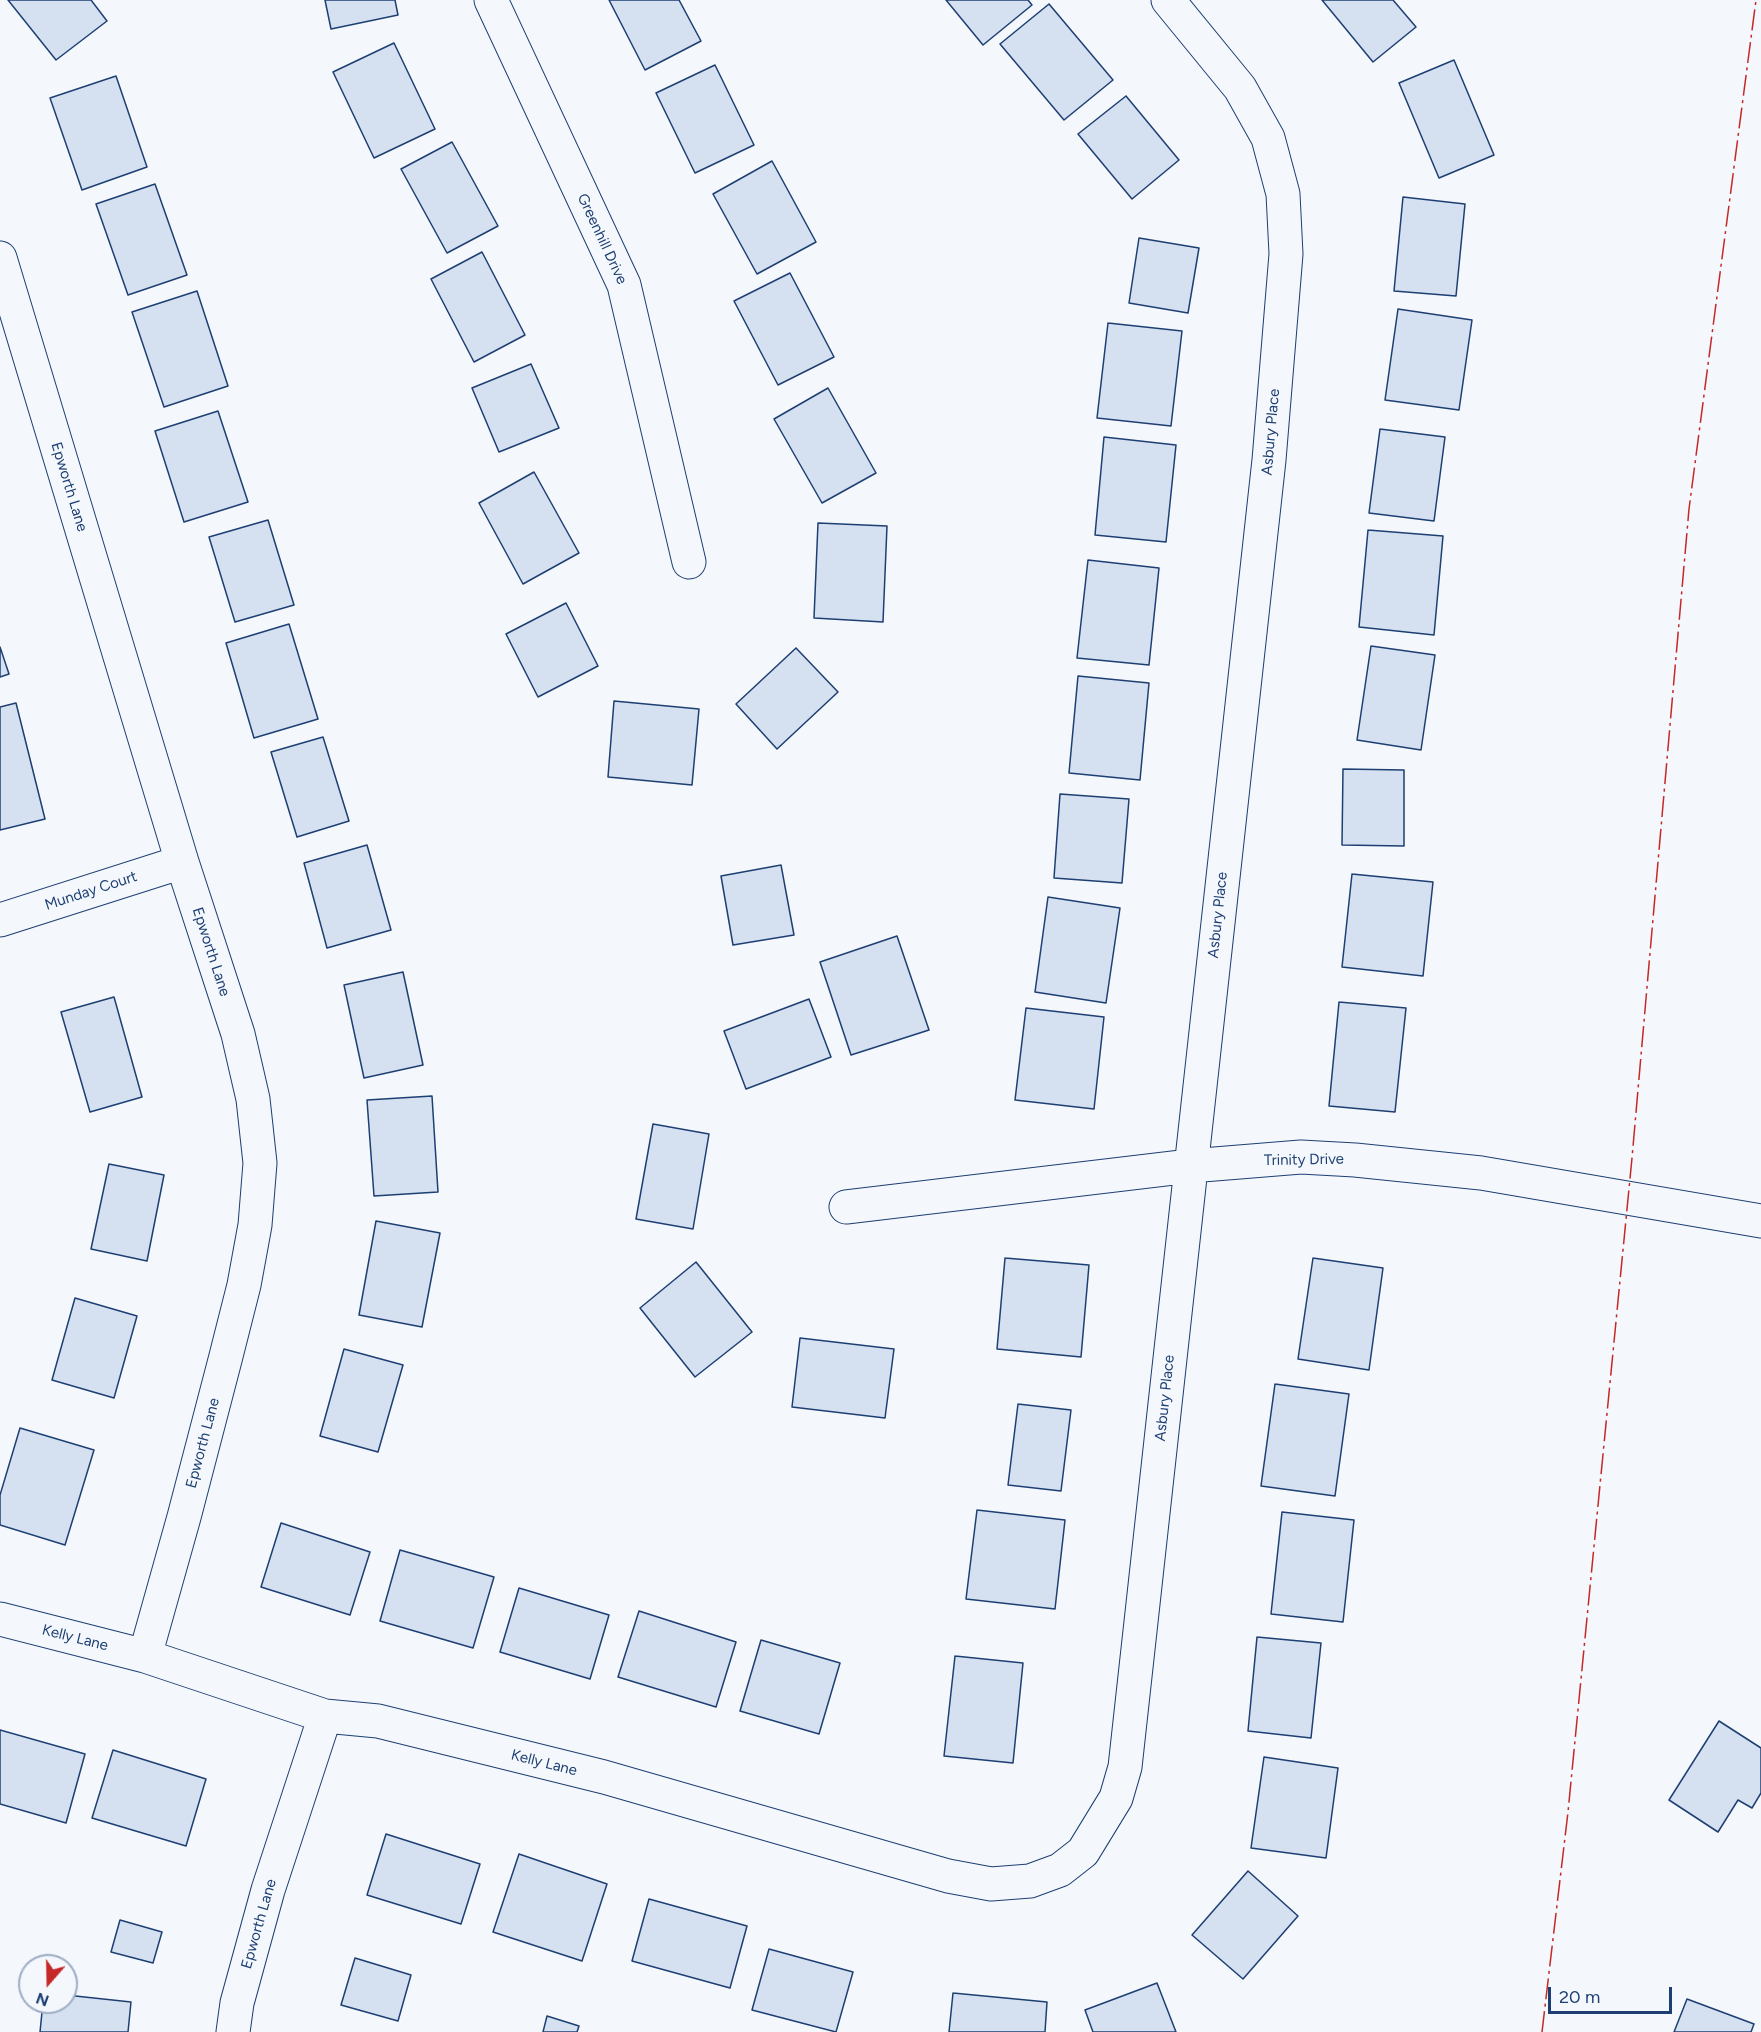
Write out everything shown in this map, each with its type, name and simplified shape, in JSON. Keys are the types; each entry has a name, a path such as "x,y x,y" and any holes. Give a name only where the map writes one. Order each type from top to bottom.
{"street":[{"name":"Greenhill Drive","path":"491,0 624,285 689,561"},
{"name":"Asbury Place","path":"1083,1852 1116,1798 1125,1767 1269,460 1286,254 1283,194 1268,138 1240,88 1168,0"},
{"name":"Epworth Lane","path":"0,258 182,862 238,1034 253,1099 260,1163 255,1225 244,1286 145,1656"},
{"name":"Munday Court","path":"0,920 182,862"},
{"name":"Trinity Drive","path":"846,1207 1190,1166 1301,1157 1481,1173 1761,1221"},
{"name":"Kelly Lane","path":"0,1619 145,1656 325,1716 378,1720 604,1778 959,1878 991,1884 1030,1881 1060,1870 1083,1852"},
{"name":"Epworth Lane","path":"233,2032 237,2003 268,1890 325,1716"}],"building":[{"path":"8,0 91,0 107,21 56,60"},
{"path":"325,0 395,0 398,15 331,29"},
{"path":"609,0 679,0 701,41 645,70"},
{"path":"946,0 1028,0 1032,5 983,45"},
{"path":"1322,0 1393,0 1416,27 1373,62"},
{"path":"1049,4 1113,80 1064,120 1000,44"},
{"path":"394,43 435,129 374,158 333,72"},
{"path":"1454,60 1494,155 1439,178 1399,83"},
{"path":"715,65 754,145 695,173 656,93"},
{"path":"116,76 147,167 82,190 50,98"},
{"path":"1126,96 1179,160 1132,199 1078,134"},
{"path":"452,142 498,226 447,253 401,169"},
{"path":"772,161 816,242 757,274 713,194"},
{"path":"155,184 187,275 128,295 96,204"},
{"path":"1403,197 1465,204 1456,296 1394,291"},
{"path":"1139,238 1199,248 1188,313 1129,303"},
{"path":"482,252 525,335 474,362 431,279"},
{"path":"790,273 834,357 778,385 734,301"},
{"path":"197,291 228,386 164,407 132,312"},
{"path":"1398,309 1472,320 1459,410 1385,400"},
{"path":"1108,323 1182,331 1171,426 1097,418"},
{"path":"531,364 559,428 499,452 472,388"},
{"path":"828,388 876,473 822,503 774,419"},
{"path":"218,411 248,502 184,522 155,431"},
{"path":"1380,429 1445,437 1434,521 1369,513"},
{"path":"1104,437 1176,445 1166,542 1095,535"},
{"path":"534,472 579,553 523,584 479,503"},
{"path":"268,520 294,605 235,622 209,537"},
{"path":"818,523 887,526 883,622 814,618"},
{"path":"1368,530 1443,536 1434,635 1359,627"},
{"path":"1088,560 1159,568 1149,665 1077,658"},
{"path":"566,603 598,666 538,697 506,634"},
{"path":"289,624 318,719 254,738 226,643"},
{"path":"1371,646 1435,655 1421,750 1357,740"},
{"path":"0,647 9,674 0,677"},
{"path":"796,648 838,692 777,749 736,704"},
{"path":"1078,676 1149,683 1140,780 1069,773"},
{"path":"614,701 699,709 692,785 608,777"},
{"path":"16,703 45,819 0,830 0,707"},
{"path":"323,737 349,821 297,837 271,752"},
{"path":"1343,769 1404,770 1404,846 1342,845"},
{"path":"1060,794 1129,799 1122,883 1054,878"},
{"path":"367,845 391,930 327,948 304,863"},
{"path":"781,865 794,935 733,945 721,876"},
{"path":"1352,874 1433,882 1423,976 1342,967"},
{"path":"1048,897 1120,908 1106,1003 1035,992"},
{"path":"897,936 929,1030 851,1055 820,962"},
{"path":"403,972 423,1065 364,1078 344,985"},
{"path":"114,997 142,1097 90,1112 61,1012"},
{"path":"809,999 831,1057 746,1089 724,1031"},
{"path":"1339,1002 1406,1008 1395,1112 1329,1106"},
{"path":"1026,1008 1104,1017 1094,1109 1015,1100"},
{"path":"432,1096 438,1192 374,1196 367,1100"},
{"path":"653,1124 709,1134 693,1229 636,1219"},
{"path":"109,1164 164,1175 147,1261 91,1249"},
{"path":"376,1221 440,1233 422,1327 359,1315"},
{"path":"1005,1258 1089,1265 1081,1357 997,1349"},
{"path":"1313,1258 1383,1268 1369,1370 1298,1359"},
{"path":"696,1262 752,1332 695,1377 640,1308"},
{"path":"75,1298 137,1316 114,1398 52,1380"},
{"path":"800,1338 894,1349 885,1418 792,1407"},
{"path":"344,1349 403,1365 378,1452 320,1436"},
{"path":"1275,1384 1349,1394 1335,1496 1261,1486"},
{"path":"1018,1404 1071,1410 1061,1491 1008,1485"},
{"path":"20,1428 94,1450 65,1545 0,1525 0,1495"},
{"path":"977,1510 1065,1520 1055,1609 966,1599"},
{"path":"1282,1512 1354,1520 1343,1622 1271,1614"},
{"path":"281,1523 370,1552 350,1615 261,1587"},
{"path":"400,1550 494,1577 473,1648 380,1621"},
{"path":"519,1588 609,1615 590,1679 500,1652"},
{"path":"639,1611 736,1642 716,1707 618,1677"},
{"path":"1257,1637 1321,1643 1311,1738 1248,1731"},
{"path":"761,1640 840,1663 819,1734 740,1711"},
{"path":"955,1656 1023,1663 1013,1763 944,1756"},
{"path":"1719,1721 1761,1748 1761,1793 1752,1808 1738,1800 1718,1832 1669,1800"},
{"path":"0,1730 85,1754 66,1823 0,1804"},
{"path":"113,1750 206,1779 186,1846 92,1818"},
{"path":"1264,1757 1338,1768 1326,1858 1251,1848"},
{"path":"386,1834 480,1864 461,1924 367,1895"},
{"path":"519,1854 607,1884 582,1961 493,1932"},
{"path":"1248,1871 1298,1916 1243,1979 1192,1935"},
{"path":"649,1899 747,1926 730,1988 632,1961"},
{"path":"120,1920 162,1932 153,1963 111,1952"},
{"path":"769,1949 853,1972 836,2032 752,2010"},
{"path":"355,1958 411,1975 398,2021 341,2005"},
{"path":"1157,1983 1176,2032 1093,2032 1085,2010"},
{"path":"953,1993 1047,2002 1045,2032 949,2032"},
{"path":"78,1996 131,2002 128,2032 40,2032 42,2014 78,2014"},
{"path":"1687,1999 1754,2024 1751,2032 1674,2032"},
{"path":"547,2016 579,2026 577,2032 543,2032"}],"power":[{"path":"1542,2032 1568,1812 1632,1158 1689,509 1756,0"}]}
